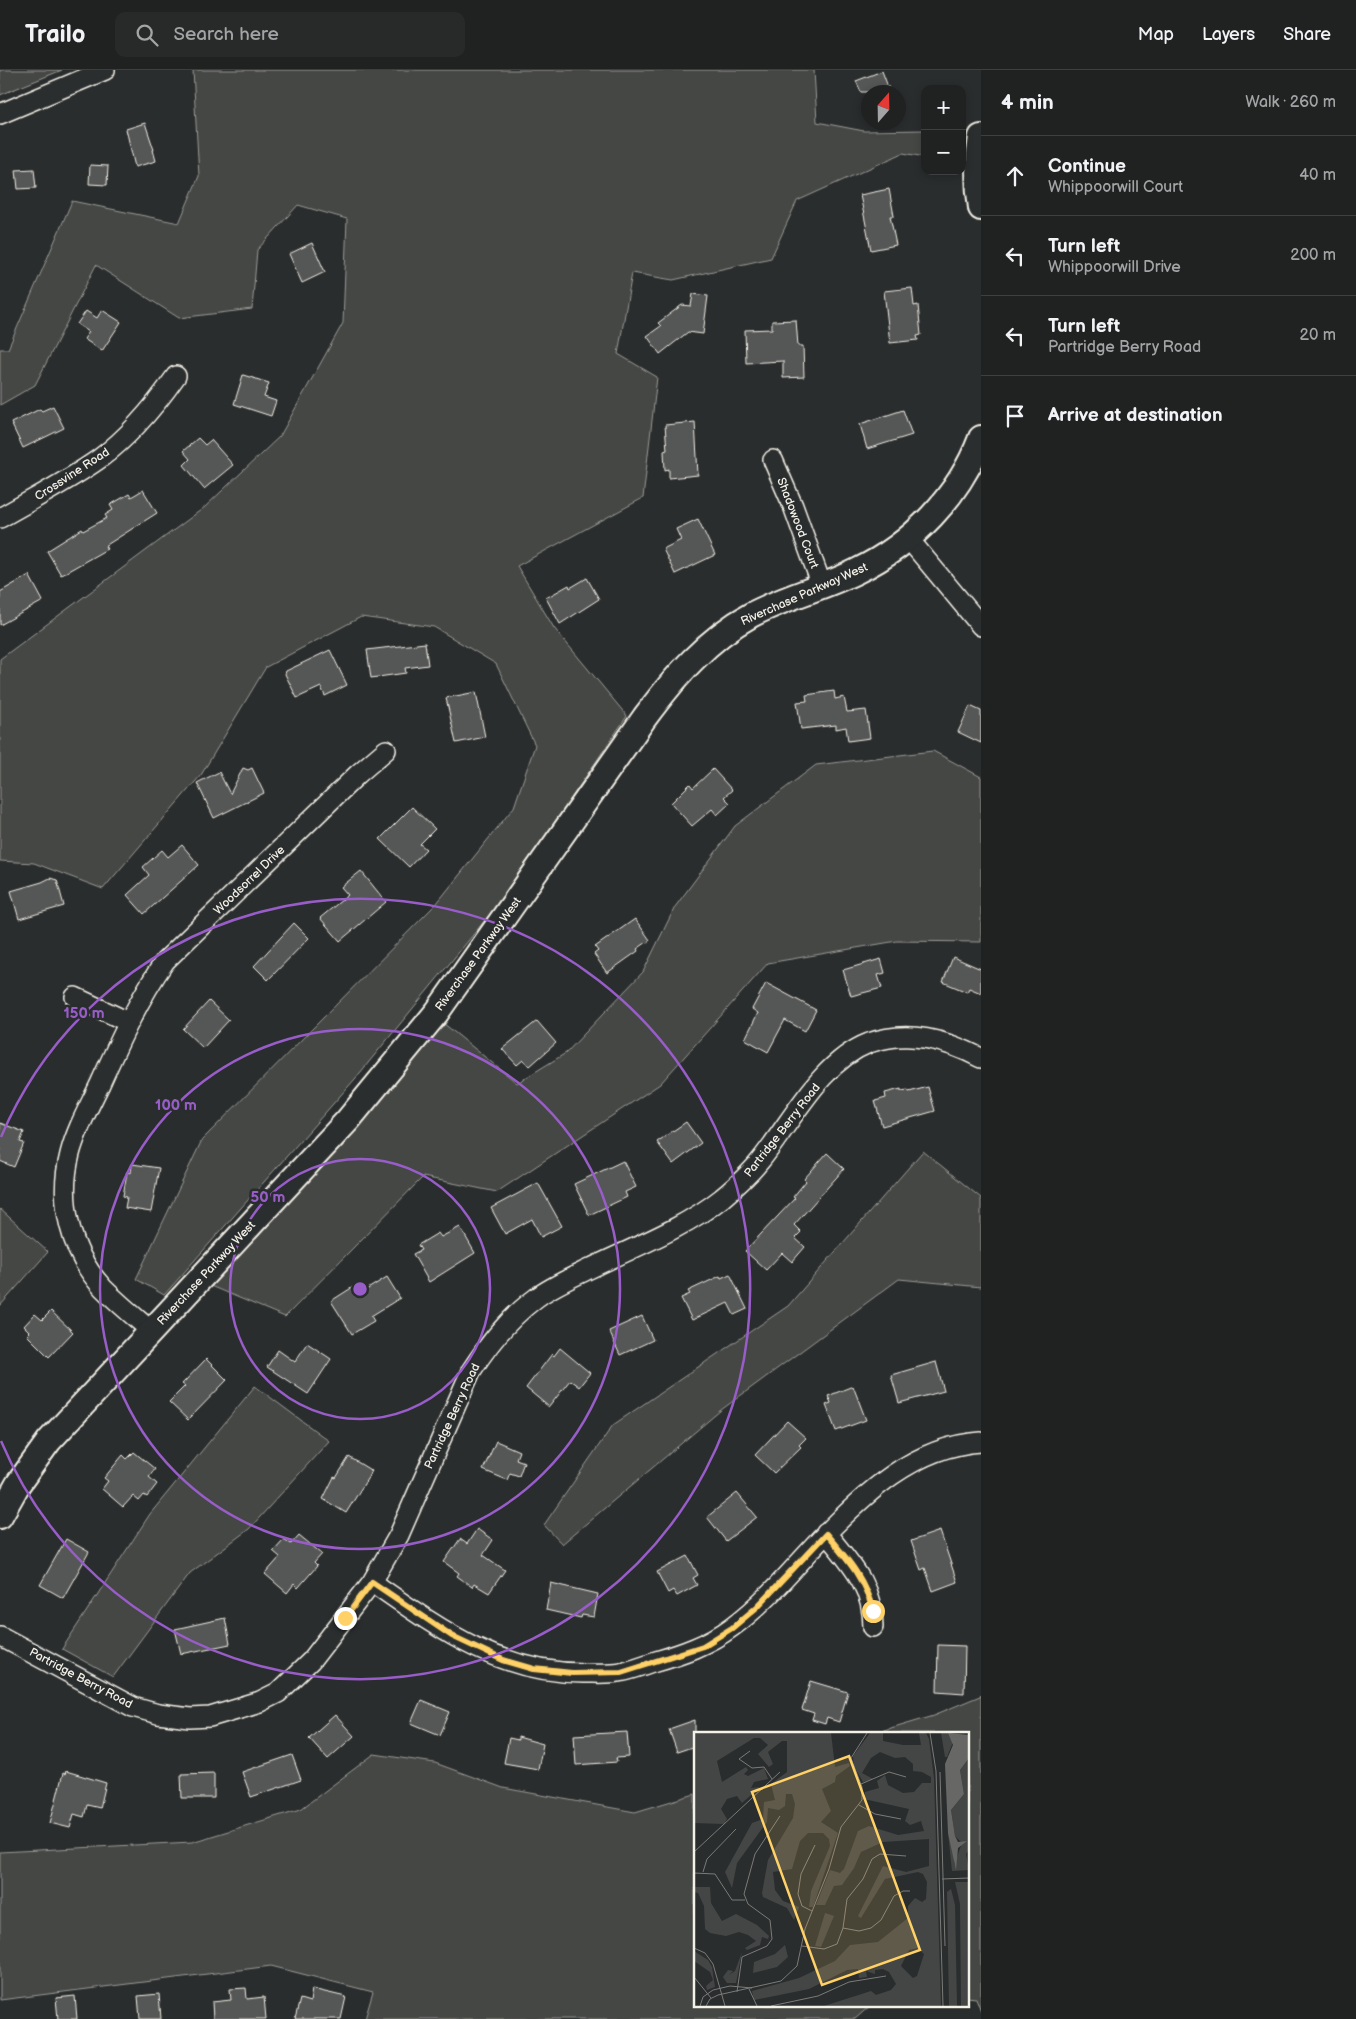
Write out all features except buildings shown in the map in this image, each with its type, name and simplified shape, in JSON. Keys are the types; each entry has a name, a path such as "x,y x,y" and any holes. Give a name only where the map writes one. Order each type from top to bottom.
{"street":[{"path":"0,114 105,70"},
{"path":"981,137 978,161 978,190 981,208"},
{"name":"Crossvine Road","path":"0,518 99,459 116,445 148,412 176,376"},
{"name":"Riverchase Parkway West","path":"0,1516 18,1484 49,1441 348,1120 437,1012 645,717 680,672 715,641 752,615 876,561 908,538 928,522 948,498 972,461 981,438"},
{"name":"Shadowood Court","path":"773,460 793,506 822,586"},
{"path":"908,538 981,626"},
{"name":"Woodsorrel Drive","path":"151,1331 93,1276 79,1253 66,1214 64,1200 64,1182 70,1154 78,1133 128,1022 151,981 165,961 358,774 386,750"},
{"path":"75,997 128,1022"},
{"name":"Partridge Berry Road","path":"0,1636 132,1706 158,1714 190,1718 210,1717 253,1704 278,1693 311,1661 372,1582 399,1535 471,1371 485,1350 515,1316 537,1298 564,1281 681,1225 706,1211 759,1162 826,1073 849,1053 868,1044 892,1037 921,1036 956,1046 981,1058"},
{"path":"372,1582 452,1636 503,1660 534,1669 572,1673 621,1672 703,1646 732,1628 757,1607 854,1505 892,1474 949,1447 981,1442"},
{"path":"826,1534 858,1573 865,1586 873,1611 873,1627"}],"shaded area":[{"path":"0,70 62,70 0,95"},
{"path":"193,70 814,70 817,122 864,131 921,130 921,156 903,153 797,201 771,258 673,280 632,273 618,354 657,377 643,498 517,566 554,628 627,716 504,897 355,1079 164,1295 136,1279 202,1140 437,903 514,807 535,745 496,664 434,627 361,617 266,667 201,775 103,889 34,863 0,861 0,659 205,507 280,436 343,323 347,219 298,205 257,250 252,309 179,318 96,265 35,385 0,405 0,349 8,349 72,201 179,223 199,176"},
{"path":"933,751 981,777 981,942 897,941 768,963 660,1084 497,1192 423,1177 285,1317 208,1285 343,1146 443,1023 517,1083 566,1053 643,972 675,907 735,826 816,765"},
{"path":"923,1151 981,1198 981,1287 899,1279 721,1410 562,1544 544,1525 613,1425 788,1306"},
{"path":"0,1209 48,1252 0,1306"},
{"path":"255,1386 329,1441 249,1529 190,1573 113,1677 62,1649 150,1514"},
{"path":"981,1694 981,2011 976,1998 968,1997 968,1732 877,1732 934,1715"},
{"path":"374,1754 435,1763 503,1788 635,1812 694,1794 694,2006 870,2006 855,2019 365,2019 373,1992 271,1966 0,2000 0,1852 192,1842 301,1809"}],"route":[{"path":"345,1618 372,1582 452,1636 503,1660 534,1669 572,1673 621,1672 703,1646 732,1628 757,1607 826,1534 858,1573 868,1592 873,1611"}]}
